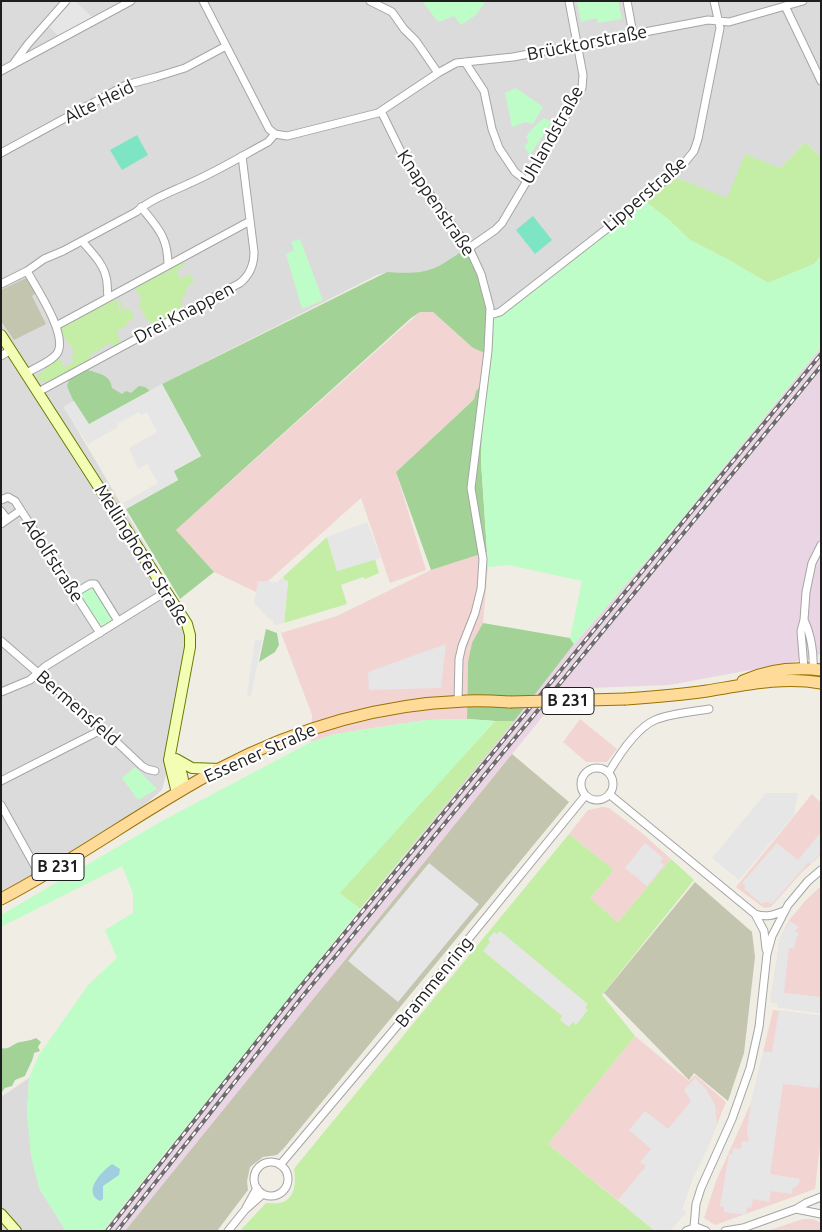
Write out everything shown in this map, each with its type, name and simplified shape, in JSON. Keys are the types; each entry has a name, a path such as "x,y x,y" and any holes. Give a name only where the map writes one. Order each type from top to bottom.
{"main road":[{"name":"Mellinghofer Straße","path":"1,335 185,619 190,638 189,649 169,763 177,793"},
{"name":"Essener Straße","path":"730,686 765,673 813,670"},
{"path":"808,681 813,670"},
{"name":"Essener Straße","path":"1,899 41,877 219,769 270,744 321,725 400,707 458,701 510,702 626,699 778,681 821,683"},
{"path":"171,746 184,781 182,788 177,793"},
{"path":"177,760 192,768 219,769"},
{"path":"1,1214 16,1231"}],"street":[{"path":"14,64 28,44 66,1"},
{"path":"1,71 132,1"},
{"path":"203,1 269,129 275,134 289,136 381,111"},
{"path":"370,1 392,12 416,40 438,73"},
{"name":"Uhlandstraße","path":"469,248 500,226 582,86 583,78 569,1"},
{"path":"626,1 633,34"},
{"name":"Lipperstraße","path":"490,315 500,312 689,159 698,139 720,28 714,1"},
{"name":"Brücktorstraße","path":"381,111 454,64 513,57 713,19 719,22 729,22 803,1"},
{"path":"785,6 821,81"},
{"name":"Alte Heid","path":"1,153 126,85 185,68 226,46"},
{"path":"465,62 484,91 492,129 499,148 513,170 527,181"},
{"name":"Knappenstraße","path":"381,111 404,158 469,248 484,281 490,315 488,351 472,488 474,512 482,548 482,583 480,599 459,659 458,701"},
{"path":"1,284 27,271 44,259 136,212 141,207 268,142 275,134"},
{"name":"Drei Knappen","path":"38,392 240,283 249,274 254,261 242,156"},
{"path":"141,207 166,241 168,265"},
{"path":"56,326 250,221"},
{"path":"82,241 104,271 107,279 108,297"},
{"path":"26,373 57,353 60,341 56,326 27,271"},
{"path":"1,356 11,350"},
{"name":"Adolfstraße","path":"1,500 11,497 21,510 100,633"},
{"path":"4,522 21,510"},
{"name":"Adolfstraße","path":"1,511 4,522"},
{"path":"813,670 814,662 809,630 804,620 805,595 812,563 821,545"},
{"path":"75,594 90,584 95,584 118,621"},
{"path":"1,692 30,680 46,666 167,591"},
{"name":"Bermensfeld","path":"1,641 103,729 142,766 147,770 155,771"},
{"path":"609,772 617,759 647,725 658,719 709,709"},
{"path":"1,781 103,729"},
{"path":"600,767 609,772 613,782 609,794 598,800 586,796 581,789 580,782 586,771 600,767"},
{"path":"609,794 755,914 764,917 785,911"},
{"name":"Brammenring","path":"280,1165 413,1007 586,796"},
{"path":"1,805 41,877"},
{"path":"694,1227 696,1204 701,1188 732,1119 750,1068 759,1027 767,954 774,929 803,887 821,870"},
{"path":"755,914 764,931 767,954"},
{"path":"271,1162 280,1165 287,1176 285,1188 277,1195 263,1194 254,1182 254,1176 260,1166 271,1162"},
{"path":"245,1210 257,1188"},
{"path":"228,1231 245,1210 263,1194"},
{"path":"725,1231 740,1229 796,1209 821,1197"},
{"path":"796,1209 821,1214"},
{"path":"686,1231 694,1227 706,1231"}],"shaded area":[{"path":"1,1 821,1 821,157 805,142 780,168 727,199 677,178 695,149 681,167 500,312 490,315 466,247 446,263 427,272 407,274 387,272 377,275 162,384 89,425 64,407 191,623 171,756 162,790 113,832 1,898"},
{"path":"72,1 75,1 92,17 60,37 49,27"},
{"path":"28,277 36,293 32,296 46,324 14,340 1,321 1,290"},
{"path":"194,310 196,315 141,346 139,341"},
{"path":"420,312 433,312 473,348 487,354 485,381 476,391 474,399 396,472 426,570 390,583 361,498 256,592 214,572 176,530"},
{"path":"821,347 821,654 794,662 669,685 565,689 342,963 139,1231 103,1231 574,644 666,538"},
{"path":"162,384 201,456 174,471 178,480 126,509 123,503 158,483 147,464 138,469 129,448 157,432 147,412 141,415 139,412 117,424 118,427 88,444 63,407 74,401 89,424"},
{"path":"367,522 381,558 337,571 327,537"},
{"path":"487,552 488,567 483,623 468,662 467,719 426,720 335,734 311,742 312,715 281,633 337,616 431,570"},
{"path":"284,576 284,580 288,581 284,623 277,625 273,624 273,620 269,619 254,603 258,581 277,582"},
{"path":"255,640 262,640 251,696 247,695"},
{"path":"446,644 441,688 369,690 368,672"},
{"path":"580,719 617,749 607,762 586,762 563,742"},
{"path":"512,754 569,802 284,1148 277,1155 263,1157 250,1167 247,1181 248,1190 217,1231 125,1231"},
{"path":"766,793 798,793 794,815 739,880 712,858"},
{"path":"812,794 821,803 821,855 802,872 771,907 764,908 736,887"},
{"path":"602,807 609,808 643,834 671,859 618,922 590,898 614,870 569,834 588,810"},
{"path":"821,832 821,853 811,864 808,863 772,904 766,902 762,904 744,889 746,886 742,883 777,843 798,860"},
{"path":"645,843 663,858 660,862 664,865 647,886 638,879 640,875 637,878 625,868"},
{"path":"429,863 479,904 398,1002 348,961"},
{"path":"695,882 752,932 755,957 744,1053 728,1101 694,1073 689,1080 604,993"},
{"path":"821,886 821,1013 777,1007 777,1003 770,1002 780,938 790,919"},
{"path":"790,921 799,927 795,931 799,934 794,949 789,948 784,993 821,997 821,1013 777,1007 777,1003 770,1002 780,938"},
{"path":"500,931 588,1004 585,1008 588,1010 576,1025 573,1022 569,1027 560,1020 562,1016 483,951 490,942 488,939 494,932 497,934"},
{"path":"773,1010 821,1016 821,1137 815,1189 715,1225 704,1218 716,1181 751,1103"},
{"path":"779,1011 821,1016 821,1071 818,1088 783,1084 770,1174 800,1179 799,1184 792,1189 792,1194 771,1191 769,1202 753,1199 751,1208 747,1207 746,1215 724,1212 724,1207 720,1206 729,1154 732,1154 733,1148 741,1149 742,1141 749,1142 747,1131 751,1103 763,1052 772,1052"},
{"path":"635,1036 689,1081 695,1075 726,1102 692,1180 682,1209 686,1212 670,1231 656,1231 548,1144"},
{"path":"29,1078 27,1115 39,1188 66,1231 1,1231 1,1097"},
{"path":"695,1078 706,1089 715,1105 717,1124 692,1180 682,1209 686,1212 670,1231 656,1231 618,1200 646,1166 640,1162 651,1149 629,1130 645,1111 668,1129 691,1101 684,1090"},
{"path":"803,1219 813,1219 821,1223 821,1231 767,1231"}],"green space":[{"path":"422,1 486,1 476,15 461,25 454,16 438,22"},
{"path":"577,1 618,1 622,19 598,23 597,18 581,22"},
{"path":"516,88 543,107 533,124 525,122 512,127 505,93"},
{"path":"544,118 552,122 530,155 524,146 529,142 526,137"},
{"path":"137,135 148,155 122,170 110,150"},
{"path":"805,142 821,157 821,256 814,264 768,283 690,240 669,220 642,199 677,178 727,198 745,154 780,168"},
{"path":"642,199 669,220 690,240 768,283 814,264 821,256 821,347 666,538 574,644 570,638 582,581 509,565 488,567 481,461 490,316"},
{"path":"533,216 552,240 535,254 516,230"},
{"path":"300,239 323,300 302,309 286,254 294,250 291,242"},
{"path":"467,247 487,295 487,354 473,348 433,312 420,312 411,318 176,530 214,572 180,599 126,509 178,480 173,471 201,456 162,384 387,272 412,273 430,270"},
{"path":"183,261 185,266 177,270 180,279 190,274 196,285 193,282 186,289 180,312 157,325 147,320 138,303 142,300 134,286 166,270 169,273 168,269"},
{"path":"118,295 125,310 130,309 134,317 126,324 128,325 117,331 120,344 115,348 110,343 89,356 90,361 65,375 63,373 53,380 46,382 39,380 36,377 45,369 44,366 59,357 64,367 74,362 71,356 75,353 59,327 115,297 122,315"},
{"path":"88,370 106,377 111,383 112,388 122,394 126,391 131,393 139,386 145,387 150,391 89,425 72,398 67,386 69,380"},
{"path":"485,381 481,461 487,552 431,570 396,472 474,399 476,391"},
{"path":"327,537 337,571 375,559 379,573 365,579 363,577 341,585 347,604 284,623 288,581 284,580 284,576"},
{"path":"92,584 118,621 100,633 75,593"},
{"path":"483,623 570,638 574,644 514,721 467,719 468,662 472,643"},
{"path":"266,629 277,633 279,645 275,652 259,662"},
{"path":"467,719 495,721 340,893 360,909 103,1231 66,1231 39,1188 31,1156 27,1115 29,1078 39,1055 88,985 117,958 105,930 133,913 133,893 122,866 1,927 1,915 162,821 311,742 335,734 426,720"},
{"path":"495,721 514,721 360,909 339,893"},
{"path":"135,767 157,789 138,800 122,778"},
{"path":"569,834 614,870 590,898 618,922 671,859 694,880 602,995 635,1036 548,1144 655,1231 240,1231 266,1203 281,1203 287,1200 293,1192 295,1183 294,1169 297,1165"},
{"path":"36,1038 41,1042 38,1047 40,1051 34,1053 25,1076 15,1080 12,1086 5,1088 1,1093 1,1048 9,1048 17,1043"}],"water":[{"path":"112,1164 120,1169 119,1175 103,1186 103,1199 100,1201 93,1193 93,1187 103,1172"}],"railway":[{"path":"107,1231 296,992 821,354"},
{"path":"117,1231 302,997 821,366"}]}
